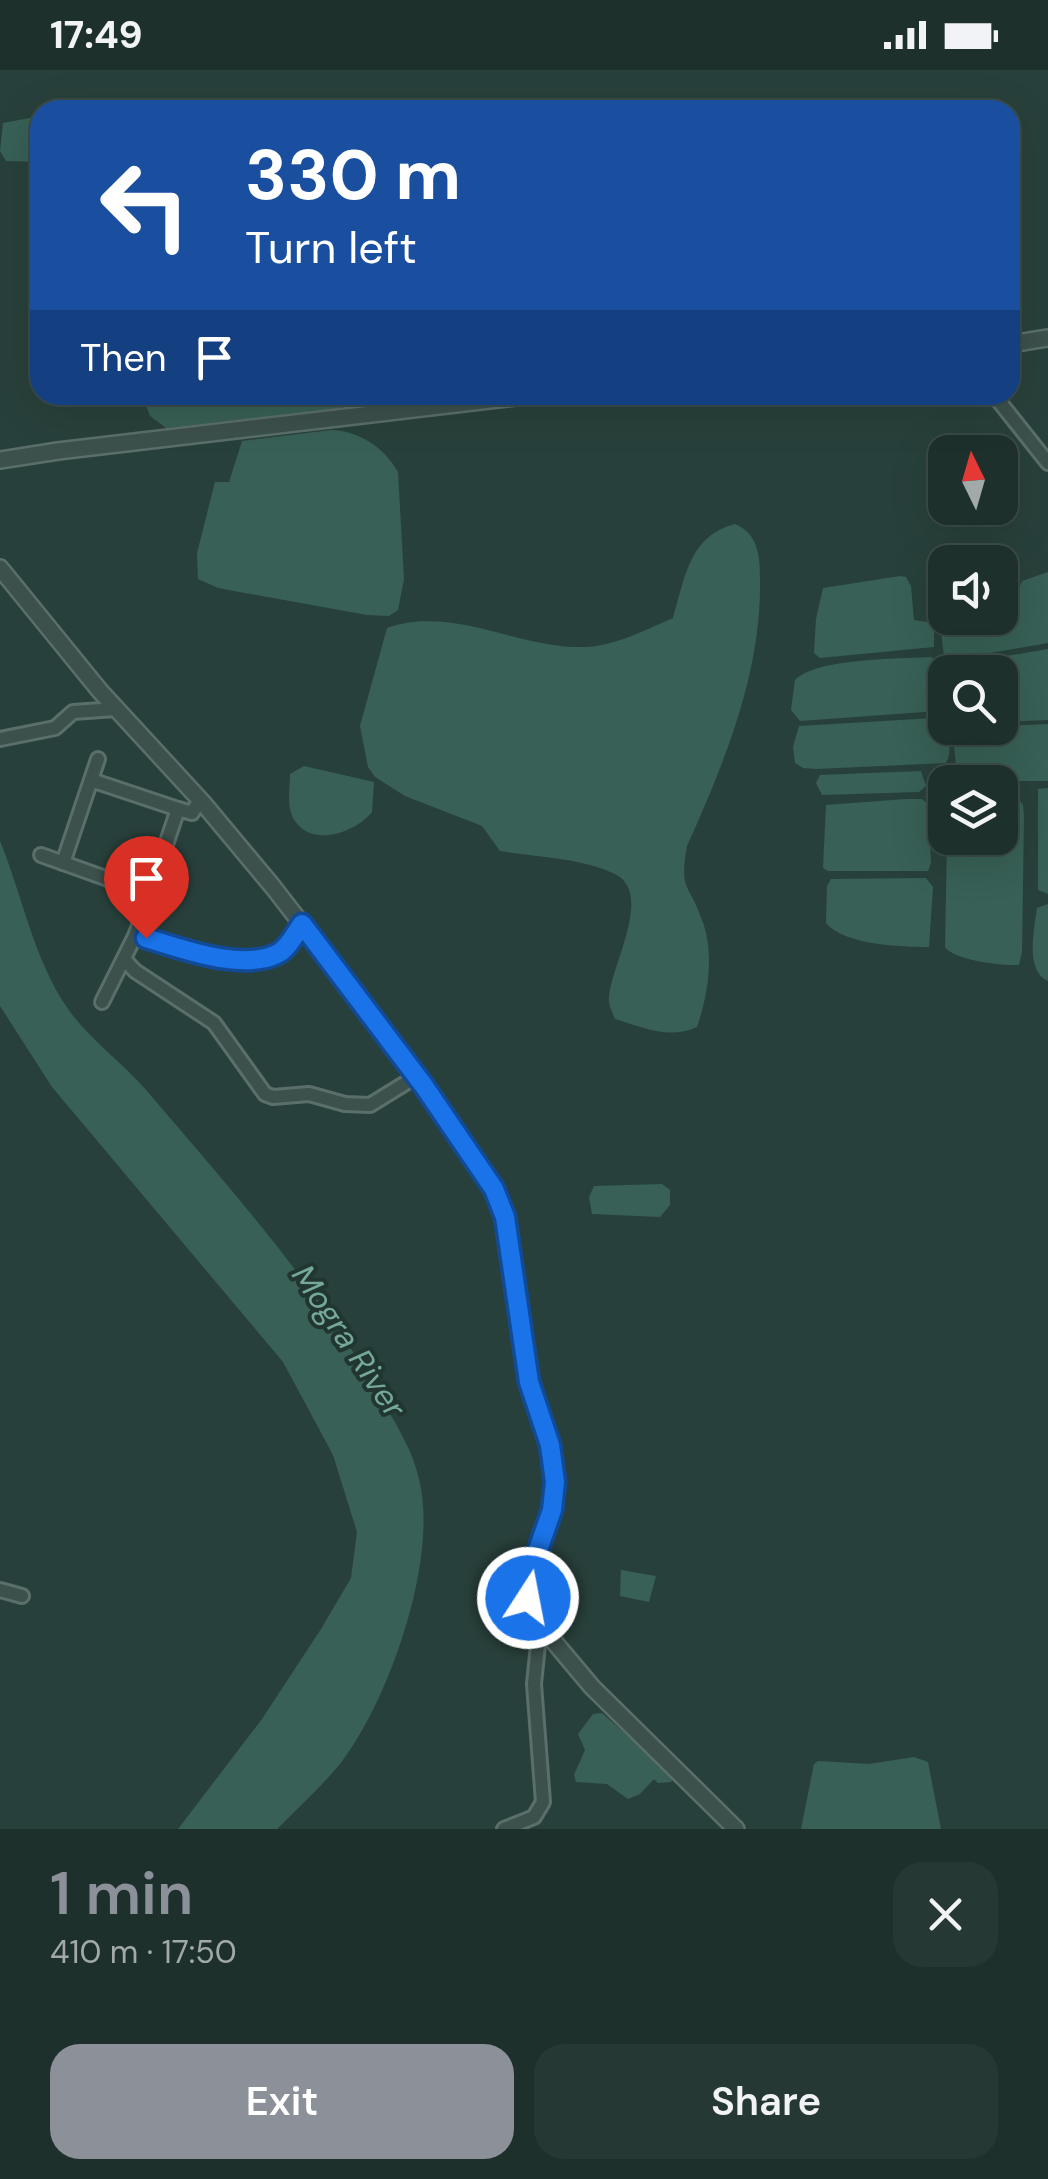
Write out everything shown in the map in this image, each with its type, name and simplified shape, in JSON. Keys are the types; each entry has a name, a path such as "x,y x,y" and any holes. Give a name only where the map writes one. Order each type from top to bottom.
{"street":[{"path":"1020,342 1048,338"},
{"path":"0,460 446,405"},
{"path":"1002,405 1048,463"},
{"path":"0,568 302,924 417,1076 494,1189 505,1217 529,1382 550,1445 555,1482 552,1510 529,1579 530,1608 592,1687 736,1829"},
{"path":"0,739 55,728 73,712 116,708"},
{"path":"63,863 98,759"},
{"path":"92,780 192,814 200,800"},
{"path":"102,1002 136,934 178,809"},
{"path":"41,855 150,894"},
{"path":"136,934 200,954 248,959 280,952 302,924"},
{"path":"124,959 135,972 214,1023 265,1094 309,1094 345,1104 370,1105 417,1076"},
{"path":"0,1590 22,1596"},
{"path":"504,1829 534,1816 543,1802 534,1684 540,1625"}],"shaded area":[{"path":"30,118 30,162 6,161 0,151 3,123"},
{"path":"146,405 345,405 338,409 166,428 150,416"},
{"path":"331,430 351,433 370,442 398,472 404,579 398,610 389,616 367,615 218,588 198,579 197,553 215,482 229,482 242,441"},
{"path":"735,524 755,543 759,561 758,623 737,721 687,846 684,872 706,933 707,988 697,1027 687,1031 656,1031 615,1019 609,1003 631,913 626,883 615,874 588,864 500,851 482,826 405,796 375,777 368,767 360,726 387,628 437,622 560,646 585,647 619,641 673,618 698,548 720,530"},
{"path":"1048,572 1048,643 978,655 944,655 941,635 1018,635 1018,591 1022,581"},
{"path":"906,577 911,586 914,620 928,622 928,635 934,635 934,647 820,658 814,653 823,588"},
{"path":"1048,649 1048,720 1018,721 1018,655 1012,655"},
{"path":"928,657 928,712 800,721 791,710 795,680 821,667"},
{"path":"928,718 928,745 949,745 948,758 946,763 803,768 795,763 793,747 799,726"},
{"path":"1048,724 1048,781 1018,781 1018,765 956,765 954,745 1018,745 1018,725"},
{"path":"304,766 374,782 372,812 356,826 334,834 312,834 303,829 292,816 289,792 290,774"},
{"path":"921,771 926,786 919,792 822,795 816,783 820,775"},
{"path":"1048,788 1048,894 1038,890 1038,789"},
{"path":"1018,798 1024,816 1019,965 968,959 945,947 947,855 1018,855"},
{"path":"922,799 928,804 928,871 823,868 826,805"},
{"path":"0,841 37,948 68,1009 147,1091 297,1273 352,1350 401,1433 416,1467 423,1512 422,1548 416,1588 392,1667 376,1704 340,1764 277,1829 178,1829 262,1719 321,1629 351,1578 357,1532 333,1455 283,1362 52,1087 0,1006"},
{"path":"926,878 933,887 929,947 859,940 826,923 827,886 831,879"},
{"path":"1048,904 1048,981 1036,968 1033,949 1037,908"},
{"path":"662,1184 670,1190 670,1205 660,1217 592,1214 589,1197 594,1186"},
{"path":"621,1570 656,1576 649,1602 620,1596"},
{"path":"602,1713 666,1770 671,1782 658,1783 654,1779 640,1794 628,1799 607,1784 576,1782 574,1775 585,1750 578,1734 593,1714"},
{"path":"914,1757 928,1762 941,1829 801,1829 814,1764 818,1761 869,1764"}],"route":[{"path":"146,938 200,954 248,959 280,952 302,924 424,1086 494,1189 505,1217 529,1382 550,1445 555,1482 552,1510 533,1564 528,1598"}],"water label":[{"name":"Mogra River","path":"349,1341"}]}
